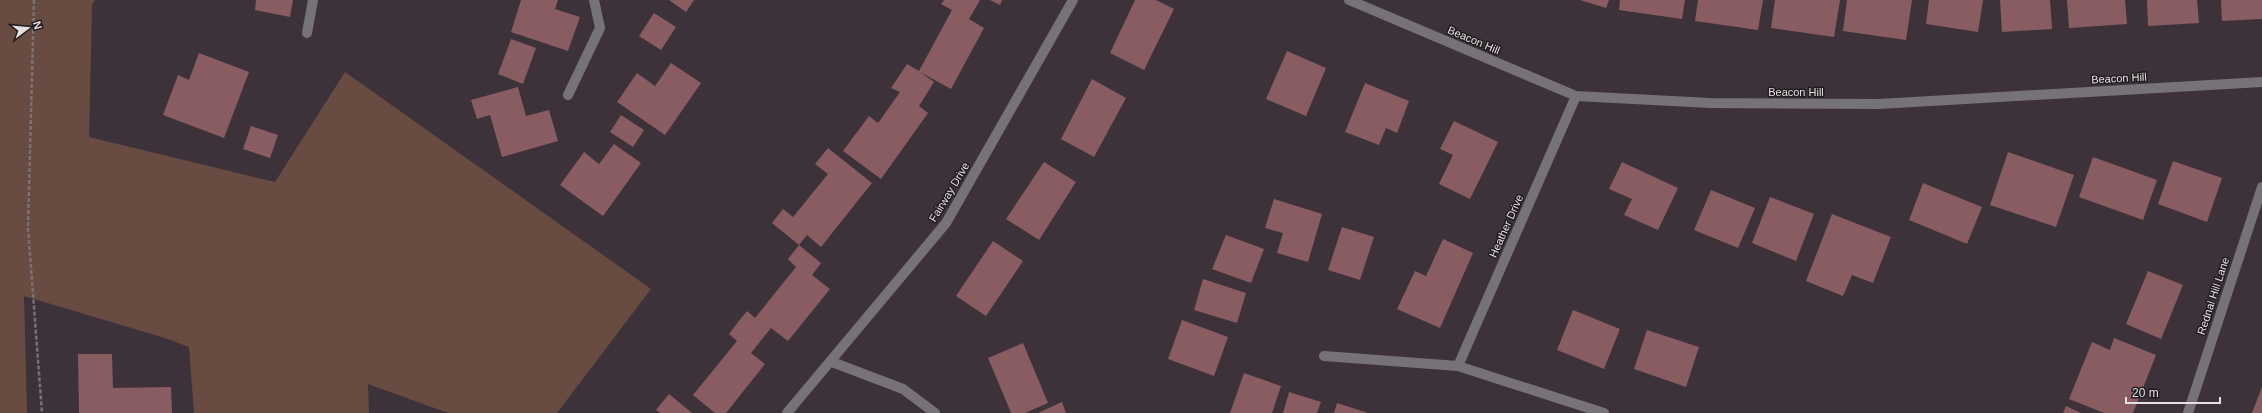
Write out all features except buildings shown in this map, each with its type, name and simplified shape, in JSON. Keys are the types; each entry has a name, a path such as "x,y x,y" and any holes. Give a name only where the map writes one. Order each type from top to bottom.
{"street":[{"path":"307,33 313,0"},
{"path":"568,95 600,28 594,0"},
{"name":"Fairway Drive","path":"787,413 832,362 946,223 1073,0"},
{"name":"Beacon Hill","path":"1349,0 1576,96 1710,103 1880,104 2262,82"},
{"name":"Heather Drive","path":"1458,366 1576,96"},
{"name":"Rednal Hill Lane","path":"2188,413 2262,187"},
{"path":"1324,356 1458,366 1604,413"},
{"path":"832,362 903,389 935,413"}],"path":[{"path":"34,0 28,228 42,413"}],"shaded area":[{"path":"0,0 95,0 92,5 89,137 275,182 345,72 651,289 557,413 448,413 368,384 369,413 194,413 189,347 165,338 24,296 27,413 0,413"}]}
